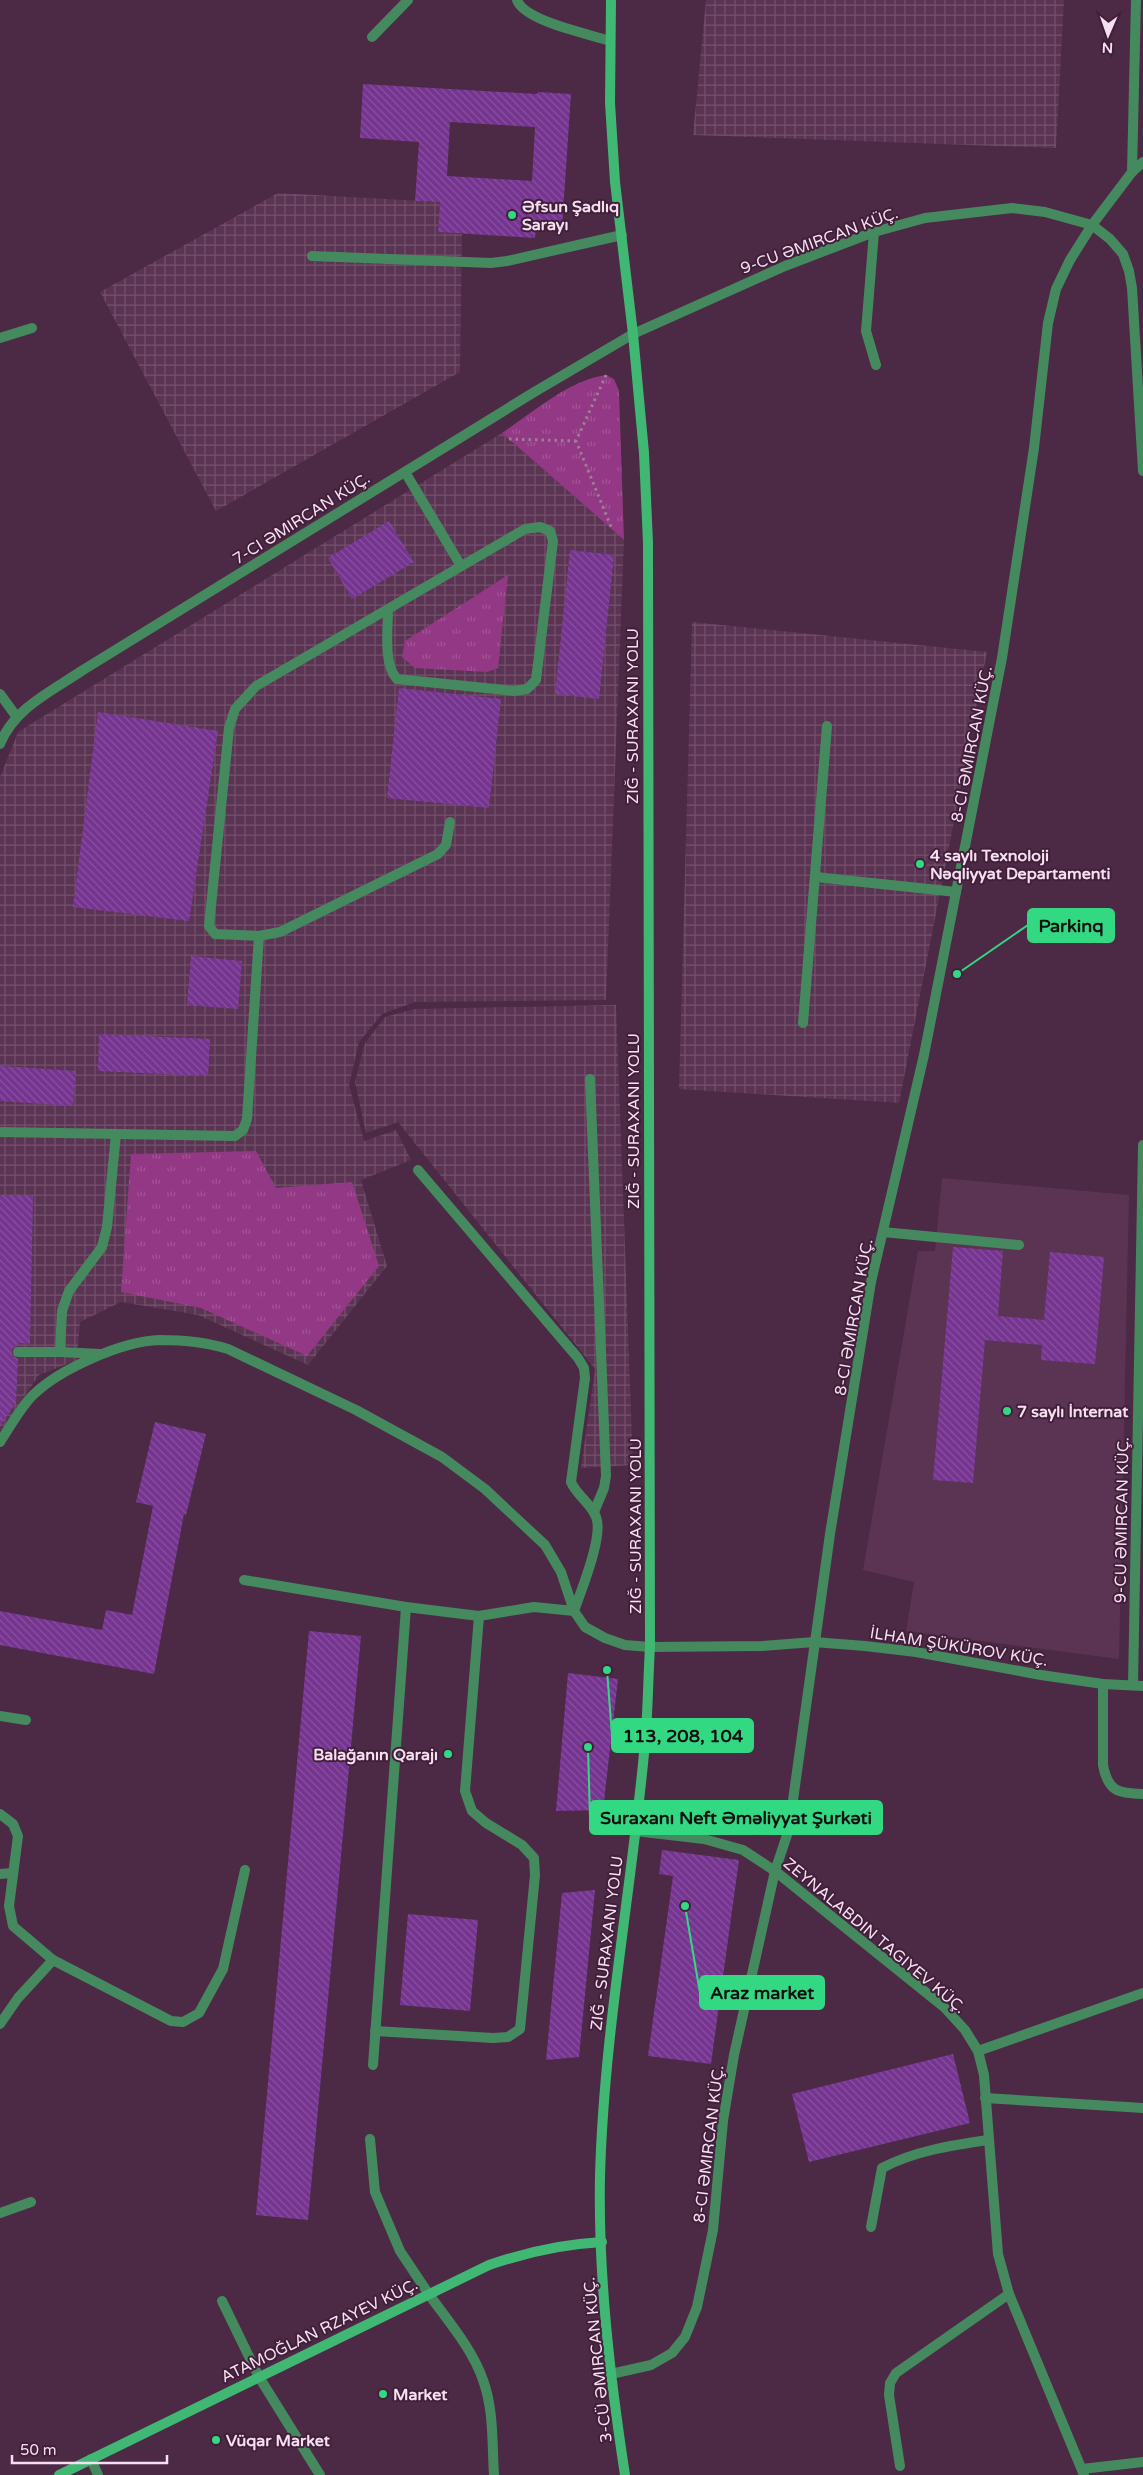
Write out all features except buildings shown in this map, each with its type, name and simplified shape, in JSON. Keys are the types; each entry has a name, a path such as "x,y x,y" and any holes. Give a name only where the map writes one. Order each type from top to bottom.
{"main road":[{"name":"3-CÜ ƏMIRCAN KÜÇ.","path":"611,0 610,102 615,182 633,334 644,453 648,543 650,1647 645,1743 615,1987 604,2096 600,2177 602,2242 611,2374 625,2475"},
{"name":"ATAMOĞLAN RZAYEV KÜÇ.","path":"59,2475 428,2293 489,2265 526,2252 566,2244 602,2242"}],"street":[{"path":"372,37 408,0"},
{"path":"517,0 518,4 535,17 610,41"},
{"path":"1132,172 1136,0"},
{"name":"8-CI ƏMIRCAN KÜÇ.","path":"611,2374 650,2366 672,2353 685,2337 697,2307 713,2230 723,2121 734,2056 775,1871 789,1829 814,1642 872,1282 924,1055 1002,658 1034,448 1048,323 1056,289 1070,260 1092,225 1132,172 1143,162"},
{"name":"9-CU ƏMIRCAN KÜÇ.","path":"633,334 785,266 874,232 925,218 1012,208 1045,212 1092,225 1110,239 1123,254 1129,271 1139,374 1143,471"},
{"path":"874,232 866,331 876,365"},
{"path":"312,256 507,261 622,236"},
{"path":"0,338 32,328"},
{"name":"7-CI ƏMIRCAN KÜÇ.","path":"0,744 5,732 16,716 84,670 633,334"},
{"path":"405,472 461,566"},
{"path":"388,609 389,662 391,672 397,678 514,691 527,689 536,680 553,541 550,531 540,527 525,529 256,686 235,709 229,728 209,926 215,934 259,936 280,932 438,854 446,845 450,822"},
{"path":"0,694 16,716"},
{"path":"803,1023 828,726"},
{"path":"816,877 956,892"},
{"path":"0,1132 235,1136 243,1130 247,1119 259,936"},
{"path":"590,1079 606,1476 604,1488 594,1512"},
{"path":"60,1352 62,1311 69,1291 102,1247 108,1227 116,1134"},
{"name":"9-CU ƏMIRCAN KÜÇ.","path":"1138,1686 1143,1145"},
{"path":"418,1170 578,1358 584,1368 585,1378 571,1482 575,1492 594,1512 597,1519 597,1531 587,1576 574,1611"},
{"path":"883,1232 1019,1245"},
{"path":"0,1442 32,1396 59,1376 100,1354 158,1340 208,1343 228,1349 356,1410 442,1457 485,1489 545,1545 561,1572 574,1611"},
{"path":"18,1352 100,1354"},
{"path":"244,1580 406,1607 479,1616 534,1607 574,1611"},
{"path":"373,2065 406,1607"},
{"name":"İLHAM ŞÜKÜROV KÜÇ.","path":"574,1611 585,1627 605,1638 625,1645 650,1647 762,1646 814,1642 916,1652 1041,1675 1103,1684 1138,1686"},
{"path":"375,2030 493,2038 508,2037 520,2029 534,1884 534,1858 522,1845 486,1823 472,1810 465,1791 479,1616"},
{"path":"1103,1684 1103,1766 1106,1777 1112,1788 1123,1793 1143,1794"},
{"path":"0,1716 26,1720"},
{"path":"0,1814 13,1824 18,1836 9,1906 13,1926 53,1960 171,2021 183,2022 199,2013 223,1970 245,1870"},
{"name":"ZEYNALABDIN TAGIYEV KÜÇ.","path":"635,1831 704,1839 743,1850 775,1871 944,2007 965,2030 978,2051 984,2075 998,2254 1009,2294 1083,2472"},
{"path":"0,1874 13,1873"},
{"path":"0,2024 18,1998 53,1960"},
{"path":"978,2051 1143,1993"},
{"path":"985,2098 1143,2108"},
{"path":"370,2139 375,2192 400,2251 471,2354 483,2380 490,2409 494,2475"},
{"path":"871,2227 882,2168 892,2163 950,2146 988,2140"},
{"path":"0,2213 31,2202"},
{"path":"900,2466 889,2395 890,2383 896,2373 1009,2294"},
{"path":"222,2301 259,2377 320,2475"},
{"path":"91,2459 98,2475"},
{"path":"1083,2472 1143,2462"}],"path":[{"path":"606,375 576,441 612,529"},
{"path":"509,439 576,441"}],"shaded area":[{"path":"706,0 1064,0 1056,148 693,135"},
{"path":"278,193 440,202 438,232 462,234 460,372 216,511 100,292"},
{"path":"502,433 624,540 606,1000 415,1002 382,1014 359,1042 349,1085 364,1141 396,1130 411,1160 361,1180 387,1266 308,1365 198,1315 121,1302 80,1322 77,1360 39,1375 0,1432 0,777 18,732"},
{"path":"692,622 987,652 899,1103 679,1089"},
{"path":"616,1005 633,1465 581,1468 595,1369 398,1122 366,1133 355,1082 365,1043 385,1017 414,1009"},
{"name":"7 saylı İnternat","path":"942,1178 1129,1195 1119,1659 906,1631 914,1582 863,1570 918,1251 935,1251"}],"green space":[{"path":"606,375 614,379 619,391 624,540 502,433 565,390 578,383"},
{"path":"508,575 498,668 487,672 415,668 402,657 405,641"},
{"path":"256,1151 276,1188 352,1182 379,1266 307,1356 201,1308 121,1292 131,1154"}],"place":[{"name":"Əfsun Şadlıq Sarayı","path":"512,215"},
{"name":"4 saylı Texnoloji Nəqliyyat Departamenti","path":"920,864"},
{"name":"Parkinq","path":"957,974"},
{"name":"7 saylı İnternat","path":"1007,1411"},
{"name":"113, 208, 104","path":"607,1670"},
{"name":"Suraxanı Neft Əməliyyat Şurkəti","path":"588,1747"},
{"name":"Balağanın Qarajı","path":"448,1754"},
{"name":"Araz market","path":"685,1906"},
{"name":"Market","path":"383,2394"},
{"name":"Vüqar Market","path":"216,2440"}]}
